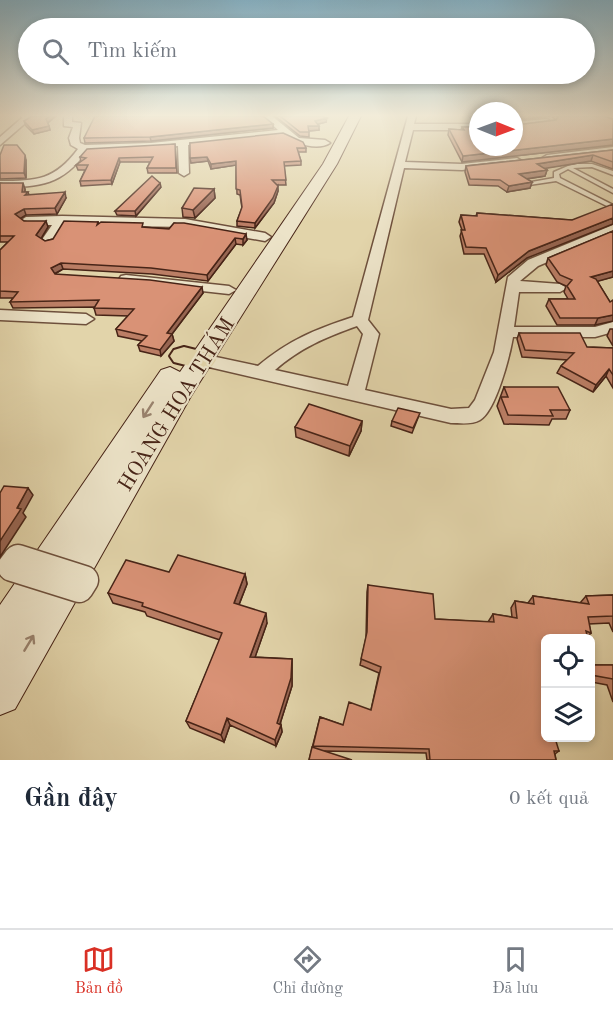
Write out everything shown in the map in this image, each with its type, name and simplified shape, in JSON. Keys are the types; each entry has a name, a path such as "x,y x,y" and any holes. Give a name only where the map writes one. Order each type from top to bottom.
{"main road":[{"name":"HOÀNG HOA THÁM","path":"0,694 193,358 229,290 316,164 321,151"},
{"name":"HOÀNG HOA THÁM","path":"0,639 193,358 330,164 336,151"}],"street":[{"path":"0,184 38,182 58,177 71,167 82,151"},
{"path":"183,151 184,172"},
{"path":"360,320 403,151"},
{"path":"399,165 462,167 601,151"},
{"path":"26,220 185,223 265,237"},
{"path":"48,241 62,220"},
{"path":"193,358 451,416 474,415 483,403 502,352 513,280 533,262 613,229"},
{"path":"107,278 152,280 229,290"},
{"path":"512,287 560,288"},
{"path":"0,315 86,319"},
{"path":"260,374 296,345 315,335 360,320"},
{"path":"355,394 371,334 360,320"},
{"path":"505,332 595,332 613,327"}],"lane":[{"path":"558,179 555,173 570,168 593,165 613,173"},
{"path":"570,168 613,191"},
{"path":"529,183 558,179 611,204"}],"building":[{"path":"1,151 22,151 25,155 24,173 0,173"},
{"path":"85,151 175,151 176,168 147,168 153,157 119,158 111,180 80,181 88,165 76,165 86,158 80,157"},
{"path":"190,151 298,151 301,161 284,162 286,180 272,180 278,186 273,198 255,223 237,221 242,207 240,190 236,189 236,161 211,164 207,157 190,158"},
{"path":"461,151 469,151 469,155 463,156"},
{"path":"613,151 613,162 593,155 537,164 547,170 519,174 532,182 509,186 500,180 470,179 466,166"},
{"path":"152,176 160,183 135,211 115,211"},
{"path":"0,183 23,183 22,192 28,192 25,195 65,192 55,208 24,209 15,214 24,221 46,221 36,235 45,241 53,239 64,221 98,222 97,225 101,222 143,223 142,227 169,229 174,223 184,223 246,234 243,239 235,238 207,275 151,268 61,263 51,268 55,274 150,280 202,287 167,333 172,334 160,350 138,345 147,336 116,329 134,309 94,308 99,300 10,302 18,292 0,291 0,250 14,236 0,236"},
{"path":"194,188 214,189 193,210 182,208"},
{"path":"613,204 613,218 529,251 498,275 486,248 466,247 461,230 465,230 461,215 477,216 477,213 572,220"},
{"path":"613,231 613,271 591,277 596,279 610,302 613,300 613,315 598,318 560,318 549,299 575,299 567,286 572,280 560,275 548,258"},
{"path":"519,333 580,333 587,347 613,348 613,375 609,369 596,385 561,366 574,353 525,350"},
{"path":"504,387 558,387 570,410 550,410 553,416 508,415 501,397 508,397"},
{"path":"309,404 362,421 350,446 295,427"},
{"path":"398,408 420,413 413,428 392,421"},
{"path":"4,486 28,488 17,508 21,509 0,541 0,493"},
{"path":"178,555 245,574 234,603 266,613 250,657 292,659 291,678 277,723 281,725 275,740 227,718 221,735 186,721 222,633 142,606 143,603 108,593 126,560 169,572"},
{"path":"368,585 433,594 435,619 494,622 493,614 517,618 515,601 534,604 533,596 589,604 586,596 613,595 613,616 588,617 591,633 586,631 587,634 541,634 541,742 556,742 559,751 554,751 556,760 430,760 429,749 313,746 320,717 343,725 349,702 371,710 381,667 361,659 367,632"},
{"path":"595,665 613,665 613,679 595,676"},
{"path":"312,747 352,760 309,760"}]}
